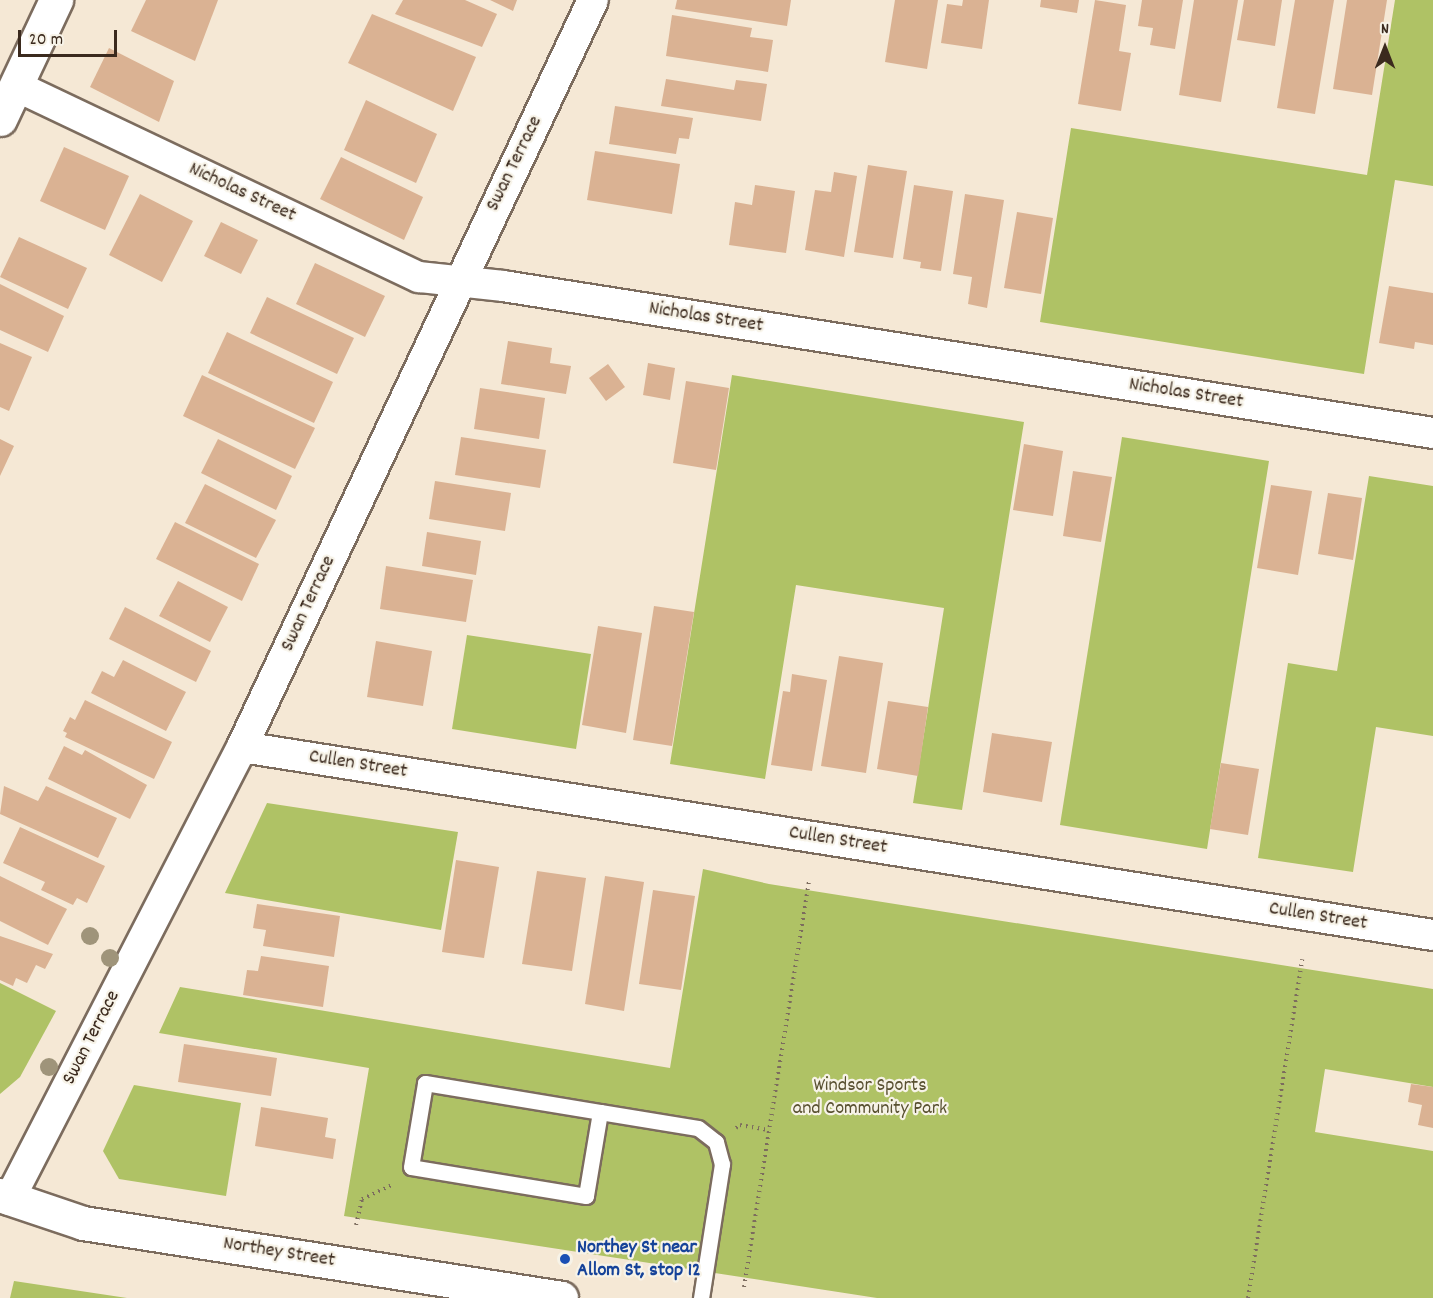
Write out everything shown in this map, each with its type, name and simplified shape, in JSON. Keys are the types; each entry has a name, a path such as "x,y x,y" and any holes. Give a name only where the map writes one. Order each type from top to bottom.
{"street":[{"path":"0,119 56,0"},
{"name":"Swan Terrace","path":"5,1197 242,747 593,0"},
{"name":"Nicholas Street","path":"16,86 419,278 459,281 1433,433"},
{"name":"Cullen Street","path":"242,747 1433,935"},
{"name":"Northey Street","path":"5,1197 83,1223 433,1288 561,1298"}],"lane":[{"path":"600,1112 586,1196 411,1167 425,1083 698,1128 716,1142 722,1164 701,1298"}],"path":[{"path":"744,1287 809,880"},
{"path":"1248,1298 1302,959"},
{"path":"716,1142 740,1125 769,1130"},
{"path":"356,1225 362,1199 404,1180 411,1167"}],"green space":[{"path":"1395,0 1433,0 1433,186 1395,180 1364,374 1040,322 1071,128 1367,175"},
{"path":"732,375 1024,422 962,810 913,803 944,608 796,585 765,779 670,764"},
{"path":"1122,437 1269,461 1207,849 1060,825"},
{"path":"1369,476 1433,486 1433,736 1376,727 1353,872 1258,858 1288,663 1337,671"},
{"path":"467,635 591,654 576,749 452,729"},
{"path":"267,803 458,832 441,930 225,893"},
{"name":"Windsor Sports and Community Park","path":"703,869 769,884 1433,989 1433,1087 1325,1069 1315,1132 1433,1151 1433,1298 877,1298 344,1216 369,1068 159,1033 180,987 670,1068"},
{"path":"0,983 56,1011 20,1077 0,1094"},
{"path":"134,1085 241,1103 226,1196 119,1179 103,1151"},
{"path":"14,1281 127,1298 10,1298"}],"building":[{"path":"146,0 218,0 195,61 131,31"},
{"path":"403,0 465,0 497,14 482,47 395,14"},
{"path":"490,0 517,0 513,11"},
{"path":"677,0 791,0 787,26 675,9"},
{"path":"895,0 938,0 927,69 885,62"},
{"path":"963,0 989,0 982,49 941,43 947,4 962,6"},
{"path":"1041,0 1079,0 1077,13 1040,7"},
{"path":"1095,0 1126,5 1119,51 1131,53 1121,111 1078,104"},
{"path":"1142,0 1183,0 1175,49 1150,45 1153,28 1138,26"},
{"path":"1194,0 1238,0 1221,102 1179,95"},
{"path":"1244,0 1282,0 1275,46 1237,40"},
{"path":"1295,0 1334,0 1315,114 1277,108"},
{"path":"1347,0 1387,0 1372,95 1333,89"},
{"path":"372,14 476,57 453,111 348,63"},
{"path":"672,15 752,28 750,37 773,40 768,72 666,56"},
{"path":"109,48 174,81 159,122 90,87"},
{"path":"666,79 734,90 736,80 767,84 761,121 661,106"},
{"path":"366,100 437,134 416,183 344,150"},
{"path":"615,106 693,118 689,139 679,138 676,154 609,144"},
{"path":"64,147 129,176 105,230 40,201"},
{"path":"595,151 680,164 672,214 587,200"},
{"path":"341,157 423,197 404,240 320,199"},
{"path":"868,165 907,171 893,258 854,252"},
{"path":"834,172 857,176 844,257 805,250 815,190 831,192"},
{"path":"755,185 795,191 786,253 729,245 735,202 752,205"},
{"path":"914,185 953,191 941,271 920,268 921,262 903,259"},
{"path":"140,194 193,221 162,282 109,255"},
{"path":"965,194 1004,200 987,308 968,304 972,277 953,274"},
{"path":"1017,212 1053,218 1041,294 1004,288"},
{"path":"221,222 258,240 241,274 204,256"},
{"path":"19,237 87,268 68,309 0,277"},
{"path":"315,263 385,296 365,337 296,304"},
{"path":"0,284 64,316 48,352 0,330"},
{"path":"1389,286 1433,293 1433,345 1415,342 1414,349 1379,343"},
{"path":"267,297 354,338 337,374 250,333"},
{"path":"227,332 333,382 314,423 208,373"},
{"path":"508,341 552,348 550,363 571,366 566,394 501,384"},
{"path":"0,343 32,357 9,411 0,407"},
{"path":"648,363 675,368 670,400 643,395"},
{"path":"608,364 625,387 606,401 589,378"},
{"path":"202,375 315,428 295,469 183,416"},
{"path":"686,381 729,388 716,470 673,463"},
{"path":"480,388 545,398 539,439 474,429"},
{"path":"461,437 546,450 540,488 455,475"},
{"path":"0,439 14,446 0,476"},
{"path":"218,439 292,476 276,510 201,473"},
{"path":"1024,444 1063,451 1053,516 1013,510"},
{"path":"1073,471 1112,477 1101,542 1063,536"},
{"path":"435,481 511,493 505,531 429,519"},
{"path":"205,484 276,520 256,558 185,523"},
{"path":"1271,485 1312,491 1298,575 1257,568"},
{"path":"1328,493 1362,498 1353,560 1318,554"},
{"path":"175,522 259,564 242,601 156,559"},
{"path":"427,532 481,541 476,575 422,566"},
{"path":"386,566 473,580 466,622 380,609"},
{"path":"178,581 228,607 210,642 159,616"},
{"path":"654,606 694,612 672,746 633,740"},
{"path":"125,607 211,651 196,682 109,639"},
{"path":"598,626 642,633 626,733 582,725"},
{"path":"376,641 432,651 423,706 367,697"},
{"path":"839,656 883,663 866,773 821,766"},
{"path":"123,660 186,692 166,731 91,693 102,671 114,677"},
{"path":"792,674 827,680 812,771 771,765 783,691 790,692"},
{"path":"85,700 172,742 154,779 65,737 67,733 63,731 70,717 75,720"},
{"path":"888,701 928,707 918,776 877,769"},
{"path":"992,733 1052,742 1042,802 983,792"},
{"path":"64,746 82,755 85,750 147,785 130,819 48,779"},
{"path":"1221,763 1259,769 1248,835 1210,829"},
{"path":"4,786 38,801 46,786 117,818 98,858 0,814"},
{"path":"20,827 105,866 87,903 77,898 73,905 41,890 45,882 3,863"},
{"path":"456,860 499,867 484,958 442,952"},
{"path":"537,871 586,878 572,971 522,964"},
{"path":"0,876 67,909 48,945 0,921"},
{"path":"605,876 644,882 624,1011 585,1004"},
{"path":"653,890 695,896 681,990 639,984"},
{"path":"257,904 340,916 334,957 263,946 266,930 253,928"},
{"path":"0,936 53,954 45,969 36,965 27,983 16,978 13,986 0,980"},
{"path":"261,956 329,966 323,1007 243,995 247,970 258,971"},
{"path":"184,1044 277,1058 271,1096 178,1082"},
{"path":"1411,1084 1433,1087 1433,1128 1418,1125 1422,1105 1408,1102"},
{"path":"261,1107 328,1118 325,1137 336,1139 333,1159 255,1146"}],"place":[{"name":"Northey St near Allom St, stop 12","path":"565,1259"}]}
